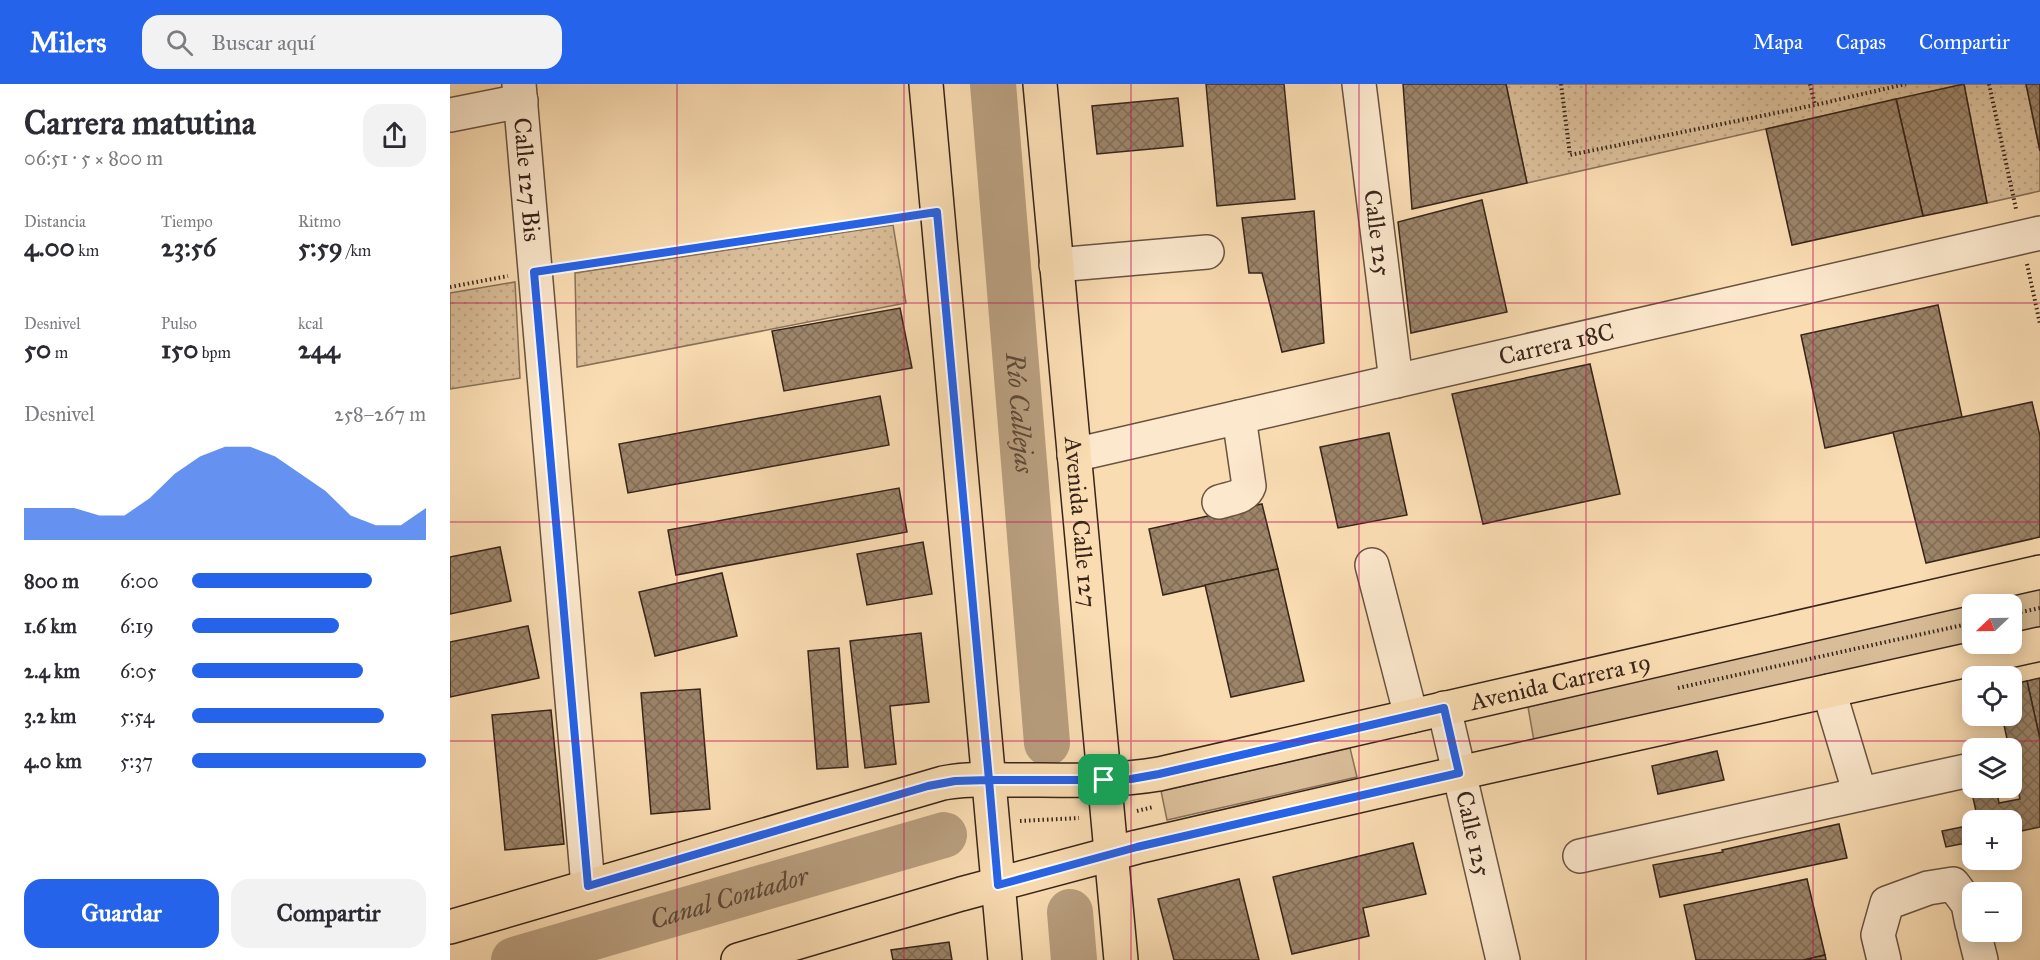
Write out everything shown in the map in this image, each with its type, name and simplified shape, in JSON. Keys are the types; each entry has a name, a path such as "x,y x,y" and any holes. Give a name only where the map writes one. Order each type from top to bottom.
{"main road":[{"path":"926,84 1005,960"},
{"name":"Avenida Calle 127","path":"1034,84 1041,100 1121,960"},
{"name":"Avenida Carrera 19","path":"450,927 928,786 955,781 1104,780 1131,779 1159,774 2040,572"},
{"path":"738,960 1111,854 1459,773 2040,644"}],"street":[{"name":"Calle 125","path":"1359,84 1396,381"},
{"path":"450,115 520,92"},
{"name":"Calle 127 Bis","path":"520,92 588,886"},
{"name":"Carrera 18C","path":"1074,455 2031,235"},
{"path":"1056,265 1207,252"},
{"path":"1219,502 1242,495 1249,486 1239,417"},
{"path":"1371,565 1411,716"},
{"path":"1829,691 1860,794"},
{"name":"Calle 125","path":"1444,708 1503,960"},
{"path":"1580,856 1962,772"},
{"path":"1884,960 1878,935 1887,903 1928,888 1953,884 1962,901"},
{"path":"1977,942 1981,960"}],"path":[{"path":"1561,84 1570,155 1815,105 1905,84"},
{"path":"1810,84 1815,105"},
{"path":"1989,84 2031,235 2040,324"},
{"path":"450,287 534,272 937,212"},
{"path":"2022,612 2040,608"}],"shaded area":[{"path":"1506,84 1964,84 1527,183"},
{"path":"1964,84 2026,84 2040,151 2040,191 1987,203"},
{"path":"893,225 906,303 577,367 575,273"},
{"path":"515,282 520,378 450,389 450,293"},
{"path":"2040,589 2040,628 2022,632 2022,594 2017,594"},
{"path":"1962,606 1962,645 1534,741 1528,707"},
{"path":"1350,748 1357,777 1167,820 1161,791"}],"building":[{"path":"1206,84 1284,84 1295,199 1217,206"},
{"path":"1403,84 1506,84 1527,183 1412,209"},
{"path":"1964,84 1987,203 1923,216 1896,99"},
{"path":"2026,84 2040,84 2040,151"},
{"path":"1178,98 1183,146 1097,154 1092,106"},
{"path":"1896,99 1923,216 1792,245 1766,129"},
{"path":"1482,200 1507,312 1411,333 1398,222"},
{"path":"1314,211 1324,343 1282,352 1262,273 1249,273 1242,218"},
{"path":"1938,305 1962,417 1825,448 1801,335"},
{"path":"900,308 912,368 784,391 772,331"},
{"path":"1590,364 1620,494 1483,524 1452,394"},
{"path":"880,396 889,445 628,493 619,444"},
{"path":"2032,402 2040,436 2040,537 1926,563 1893,432"},
{"path":"1389,433 1407,515 1338,528 1320,447"},
{"path":"899,488 907,532 676,575 668,530"},
{"path":"1262,504 1278,569 1163,595 1149,529"},
{"path":"923,542 932,594 867,605 857,554"},
{"path":"500,547 511,601 450,614 450,557"},
{"path":"1278,569 1304,681 1231,697 1205,585"},
{"path":"722,573 737,636 655,656 639,592"},
{"path":"528,626 539,678 450,697 450,642"},
{"path":"921,633 929,702 890,706 896,764 865,768 850,641"},
{"path":"839,648 848,767 817,769 808,651"},
{"path":"2040,678 2040,739 2027,681"},
{"path":"2027,681 2040,739 2040,827 2022,831 2022,810 1976,810 1973,798 1998,798 1999,803 2022,798 2022,738 2007,738 2004,726 2022,726 2022,682"},
{"path":"700,689 710,809 651,814 641,693"},
{"path":"551,710 564,844 505,850 492,715"},
{"path":"1717,751 1724,780 1658,794 1652,766"},
{"path":"1839,824 1847,858 1660,897 1653,865 1723,852 1722,850"},
{"path":"1962,827 1962,844 1946,847 1942,831"},
{"path":"1413,843 1426,894 1363,908 1369,936 1292,954 1273,877"},
{"path":"1239,879 1259,960 1174,960 1158,899"},
{"path":"1807,879 1825,955 1804,960 1696,960 1684,905"},
{"path":"949,942 952,960 893,960 891,950"},
{"path":"1825,955 1826,960 1804,960"}],"waterway":[{"name":"Río Callejas","path":"993,84 1047,743"},
{"name":"Canal Contador","path":"514,960 944,835"},
{"name":"Río Callejas","path":"1070,912 1074,960"}],"route":[{"path":"1104,780 989,780 937,212 534,272 588,886 928,786 955,781 989,780 998,885 1137,847 1459,773 1444,708 1159,774 1131,779 1104,780"}]}
